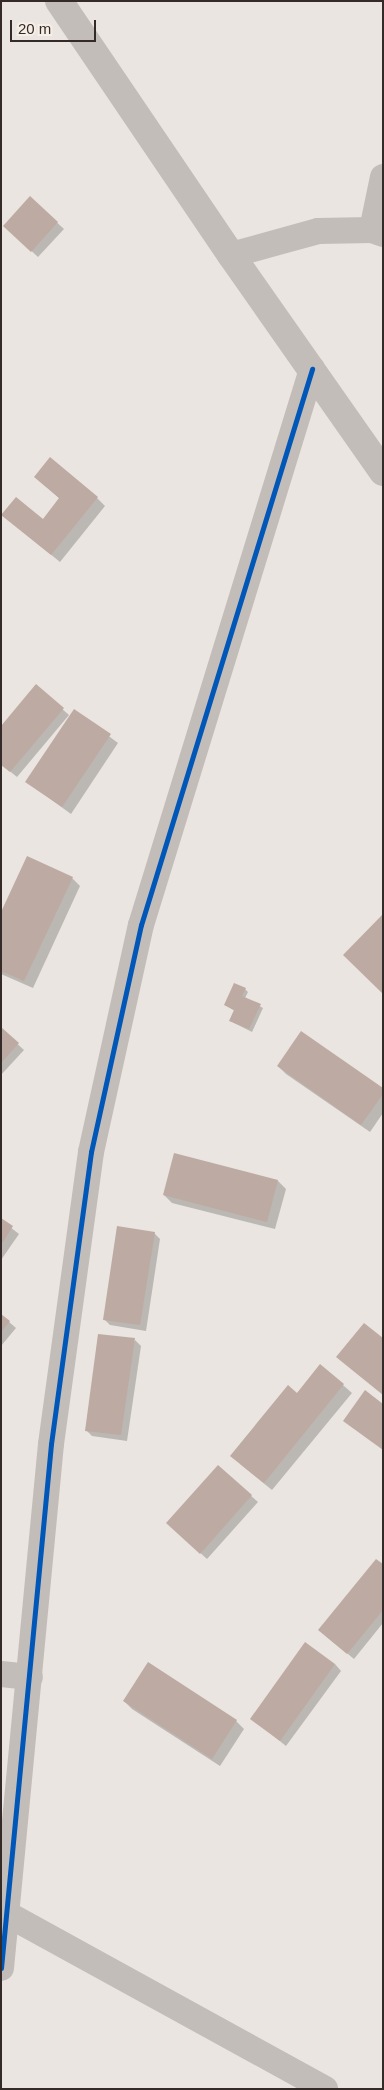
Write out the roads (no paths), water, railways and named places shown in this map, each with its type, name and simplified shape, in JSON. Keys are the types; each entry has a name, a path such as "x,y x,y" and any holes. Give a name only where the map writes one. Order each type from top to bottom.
{"street":[{"path":"59,1 231,255 383,472"},
{"path":"231,255 318,231 377,232 383,177"},
{"path":"1,1968 30,1677 50,1444 93,1143 140,925 312,369"},
{"path":"1,1674 30,1677"},
{"path":"7,1914 325,2089"}]}
